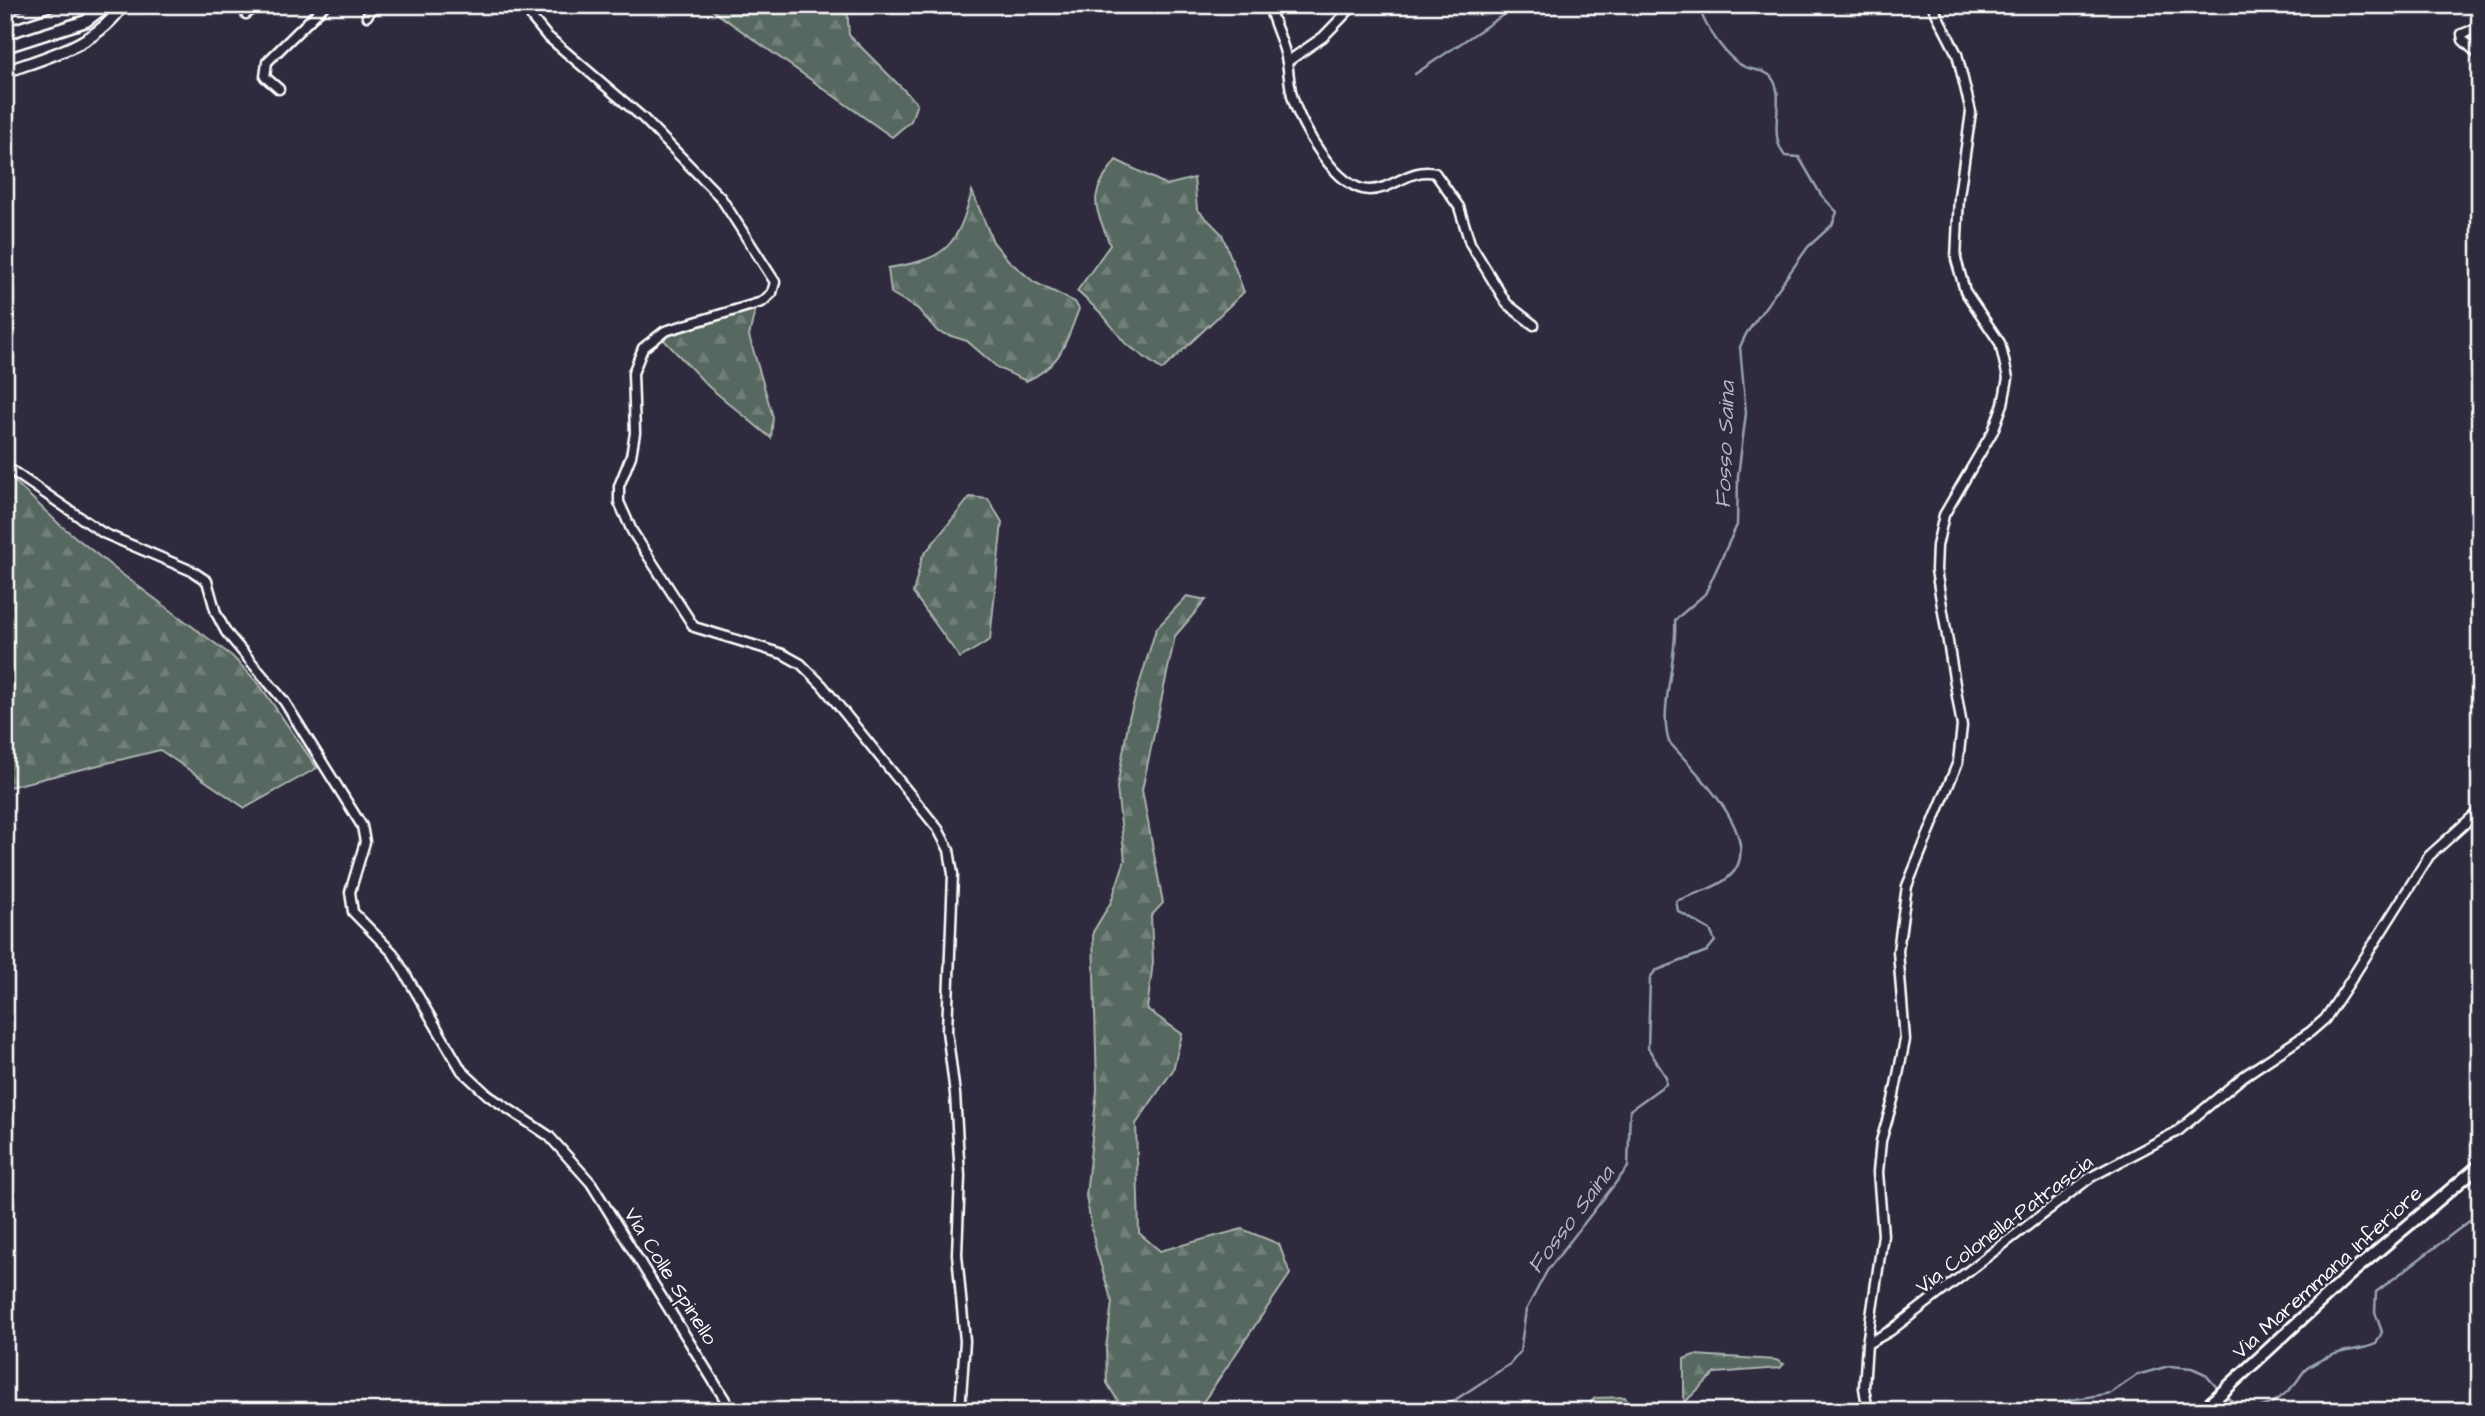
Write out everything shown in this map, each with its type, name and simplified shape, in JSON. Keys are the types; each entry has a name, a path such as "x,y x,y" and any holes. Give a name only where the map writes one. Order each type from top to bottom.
{"main road":[{"name":"Via Maremmana Inferiore","path":"2202,1411 2348,1276 2480,1166"}],"street":[{"path":"5,21 54,5"},
{"path":"5,47 86,20 107,5"},
{"path":"5,72 92,37 111,21 123,5"},
{"path":"246,14 258,5"},
{"path":"279,89 265,77 267,62 325,5"},
{"path":"367,16 375,5"},
{"path":"529,5 534,22 546,36 643,118 721,198 775,282 772,293 762,302 670,328 652,339 641,351 632,377 635,438 618,490 619,502 628,523 691,624 707,632 788,655 814,675 938,829 949,850 953,874 947,1037 954,1084 960,1166 957,1254 965,1341 960,1411"},
{"path":"1269,5 1287,62 1293,101 1324,158 1354,186 1367,190 1383,188 1416,172 1435,173 1459,207 1470,243 1507,304 1534,325"},
{"path":"1287,62 1323,37 1354,5"},
{"path":"1868,1411 1864,1388 1867,1344 1883,1235 1878,1172 1881,1141 1893,1100 1905,1040 1898,951 1907,886 1958,762 1962,726 1938,581 1937,546 1944,515 1993,431 2003,404 2008,378 2000,343 1965,291 1956,259 1959,196 1972,112 1957,54 1932,5"},
{"path":"2480,27 2462,34 2463,40 2480,56"},
{"name":"Via Colle Spinello","path":"5,466 103,533 188,569 207,581 218,619 226,632 284,701 362,826 365,842 350,892 353,912 393,953 462,1071 489,1097 549,1136 603,1201 733,1411"},
{"name":"Via Colonella-Patrascia","path":"1867,1344 1890,1331 2091,1177 2178,1131 2244,1076 2325,1019 2429,856 2480,810"},
{"path":"5,905 5,931"}],"green space":[{"path":"705,5 847,5 849,35 917,103 911,121 892,137"},
{"path":"1116,160 1167,185 1194,178 1197,209 1222,234 1244,292 1162,370 1125,343 1102,314 1077,291 1110,245 1096,201 1101,184"},
{"path":"972,191 993,242 1009,261 1034,282 1075,302 1079,309 1061,352 1048,368 1026,381 998,368 967,341 938,332 918,309 891,293 888,268 924,260 946,247 961,225"},
{"path":"755,310 749,336 773,417 771,438 709,387 663,339 695,323"},
{"path":"5,472 59,524 232,656 259,684 317,768 245,808 160,750 5,788"},
{"path":"970,497 988,499 1002,522 990,640 960,658 913,593 922,557"},
{"path":"1187,596 1206,600 1175,636 1142,790 1163,903 1151,916 1153,962 1147,1009 1182,1034 1173,1070 1136,1124 1139,1233 1160,1251 1242,1229 1279,1244 1290,1274 1197,1411 1124,1411 1107,1383 1106,1348 1112,1302 1095,1246 1086,1196 1097,1090 1093,932 1111,902 1125,860 1117,788 1129,718 1156,629"},
{"path":"1694,1355 1776,1360 1784,1364 1780,1368 1715,1373 1684,1403 1684,1359"},
{"path":"1625,1397 1631,1411 1581,1411 1595,1398"}],"waterway":[{"path":"1415,74 1518,5"},
{"name":"Fosso Saina","path":"1438,1411 1510,1364 1520,1352 1526,1310 1547,1271 1628,1167 1630,1110 1666,1084 1666,1077 1648,1048 1650,978 1655,971 1707,951 1715,941 1710,930 1678,911 1676,901 1725,880 1739,861 1740,844 1734,825 1723,806 1669,742 1666,714 1675,620 1705,594 1737,525 1738,476 1746,413 1740,347 1746,334 1808,247 1832,225 1837,212 1821,195 1799,157 1785,156 1780,147 1776,126 1778,96 1772,78 1766,73 1743,66 1730,56 1710,30 1700,5"},
{"name":"Fosso Saina","path":"2224,1395 2242,1406 2251,1408 2268,1405 2295,1384 2314,1363 2336,1354 2376,1344 2382,1332 2375,1312 2376,1292 2480,1213"},
{"name":"Fosso Saina","path":"2063,1411 2065,1401 2111,1393 2137,1375 2169,1366 2192,1368 2205,1374 2219,1390"}]}
